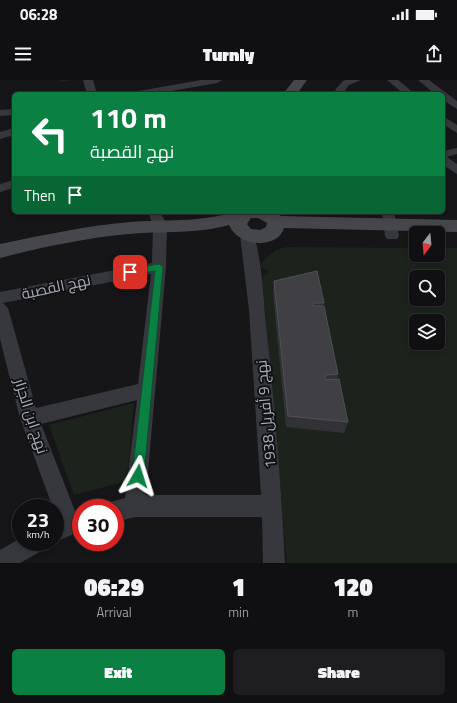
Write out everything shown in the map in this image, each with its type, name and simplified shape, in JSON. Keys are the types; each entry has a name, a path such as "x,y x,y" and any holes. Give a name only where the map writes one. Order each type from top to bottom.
{"main road":[{"path":"292,92 301,80"},
{"path":"247,222 262,214"},
{"path":"265,214 270,224"},
{"path":"0,251 74,235 158,223 247,222 270,224 390,224 457,226"},
{"path":"0,261 158,223"},
{"path":"390,224 409,233"},
{"path":"445,236 457,236"}],"street":[{"path":"88,80 91,92"},
{"path":"145,92 174,83 190,86 217,80"},
{"path":"341,92 346,83 356,80"},
{"path":"392,80 407,92"},
{"path":"423,80 438,92"},
{"path":"445,97 457,106"},
{"path":"0,113 12,112"},
{"path":"445,121 457,130"},
{"path":"0,136 12,132"},
{"path":"445,154 457,151"},
{"path":"445,161 457,170"},
{"path":"0,188 12,185"},
{"name":"نهج 9 أفريل 1938","path":"247,222 253,264 268,426 273,506 274,563"},
{"path":"158,223 159,267 147,390 125,508 273,506"},
{"path":"253,264 270,224"},
{"name":"نهج القصبة","path":"0,298 159,267"},
{"name":"نهج ابن الجزار","path":"0,308 29,418 68,524"},
{"path":"29,418 147,390"},
{"path":"0,562 19,551"}],"shaded area":[{"path":"287,247 409,248 409,262 445,262 445,248 457,248 457,563 287,563 262,277 268,274 268,270 261,267 261,263 276,250"},
{"path":"134,403 127,481 74,495 49,425"}],"building":[{"path":"317,271 324,303 313,303 313,306 324,306 338,374 325,375 325,380 339,379 348,422 288,416 274,281"}],"route":[{"path":"130,272 159,267 138,476"}]}
